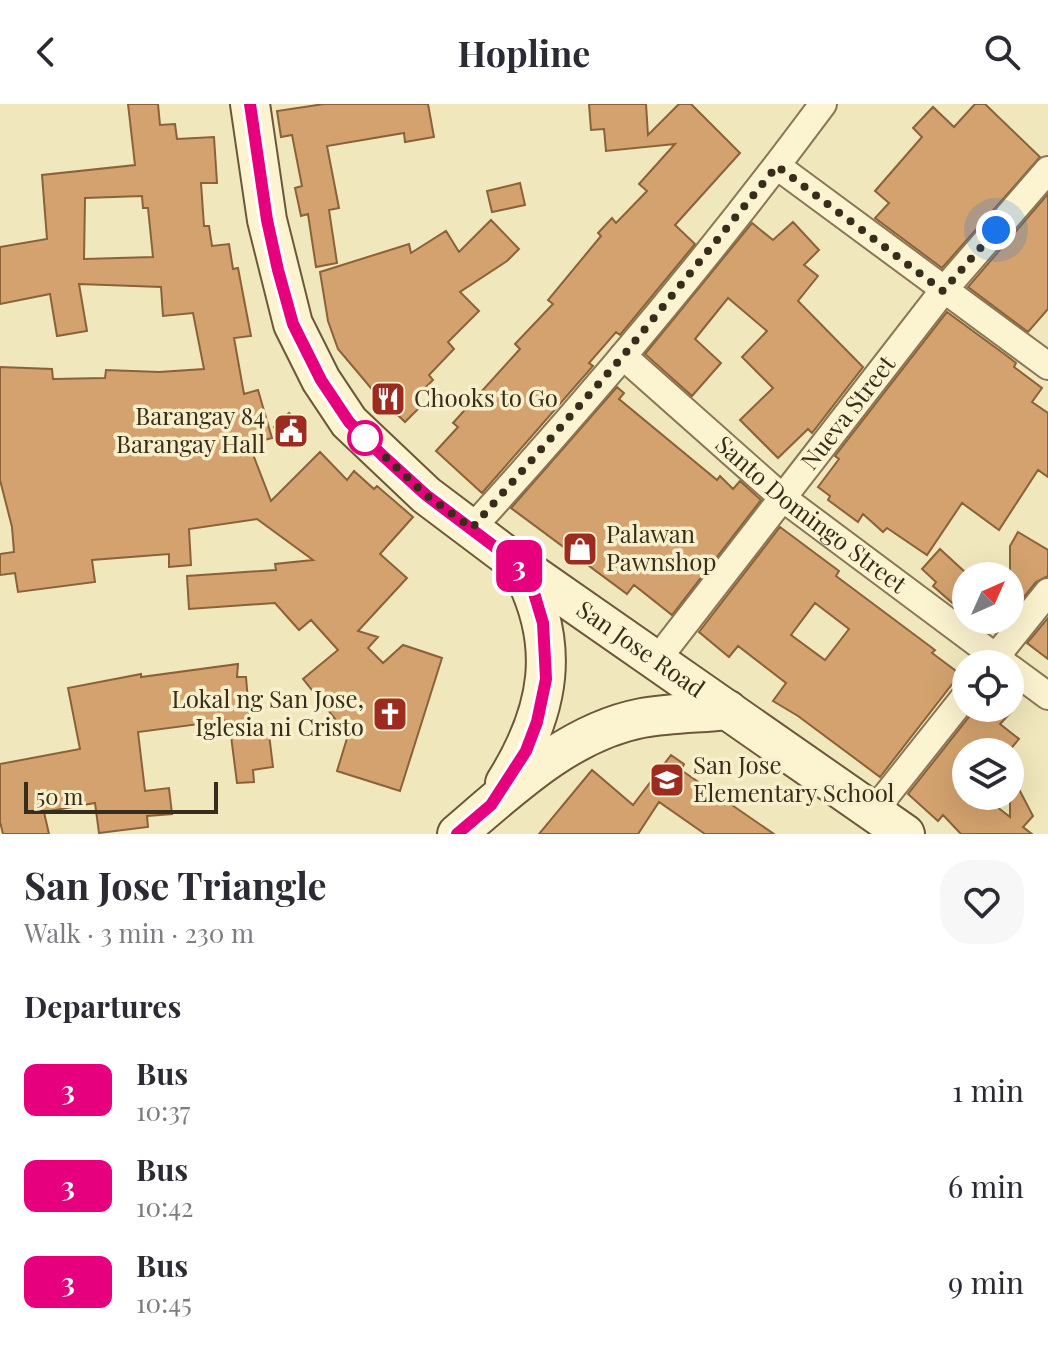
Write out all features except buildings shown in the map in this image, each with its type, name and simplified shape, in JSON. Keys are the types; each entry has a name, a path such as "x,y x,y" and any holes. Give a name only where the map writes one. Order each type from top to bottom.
{"main road":[{"name":"San Jose Road","path":"250,104 267,220 293,324 307,355 349,422 426,495 519,565 905,834"},
{"path":"491,805 526,751 537,722 546,679 543,623 534,593 519,565"},
{"path":"457,834 544,762 579,740 644,718 728,710"}],"street":[{"path":"472,528 623,356 777,166 823,104"},
{"path":"777,166 1048,366"},
{"name":"Nueva Street","path":"656,661 943,291 1048,170"},
{"name":"Santo Domingo Street","path":"623,356 784,499 983,650"},
{"path":"1009,650 1048,592"},
{"name":"Santo Domingo Street","path":"1024,680 1048,696"},
{"path":"873,812 952,713"}],"bus line":[{"name":"3","path":"250,104 267,220 278,270 293,324 321,380 349,422 382,455 426,495 519,565 534,593 543,623 546,679 537,722 526,751 491,805 457,834"}],"place":[{"name":"Chooks to Go","path":"388,399"},
{"name":"Barangay 84 Barangay Hall","path":"291,431"},
{"name":"Palawan Pawnshop","path":"580,549"},
{"name":"Lokal ng San Jose, Iglesia ni Cristo","path":"390,714"},
{"name":"San Jose Elementary School","path":"667,780"}],"route":[{"path":"365,438 426,495 472,528 623,356 777,166 943,291 996,230"}]}
